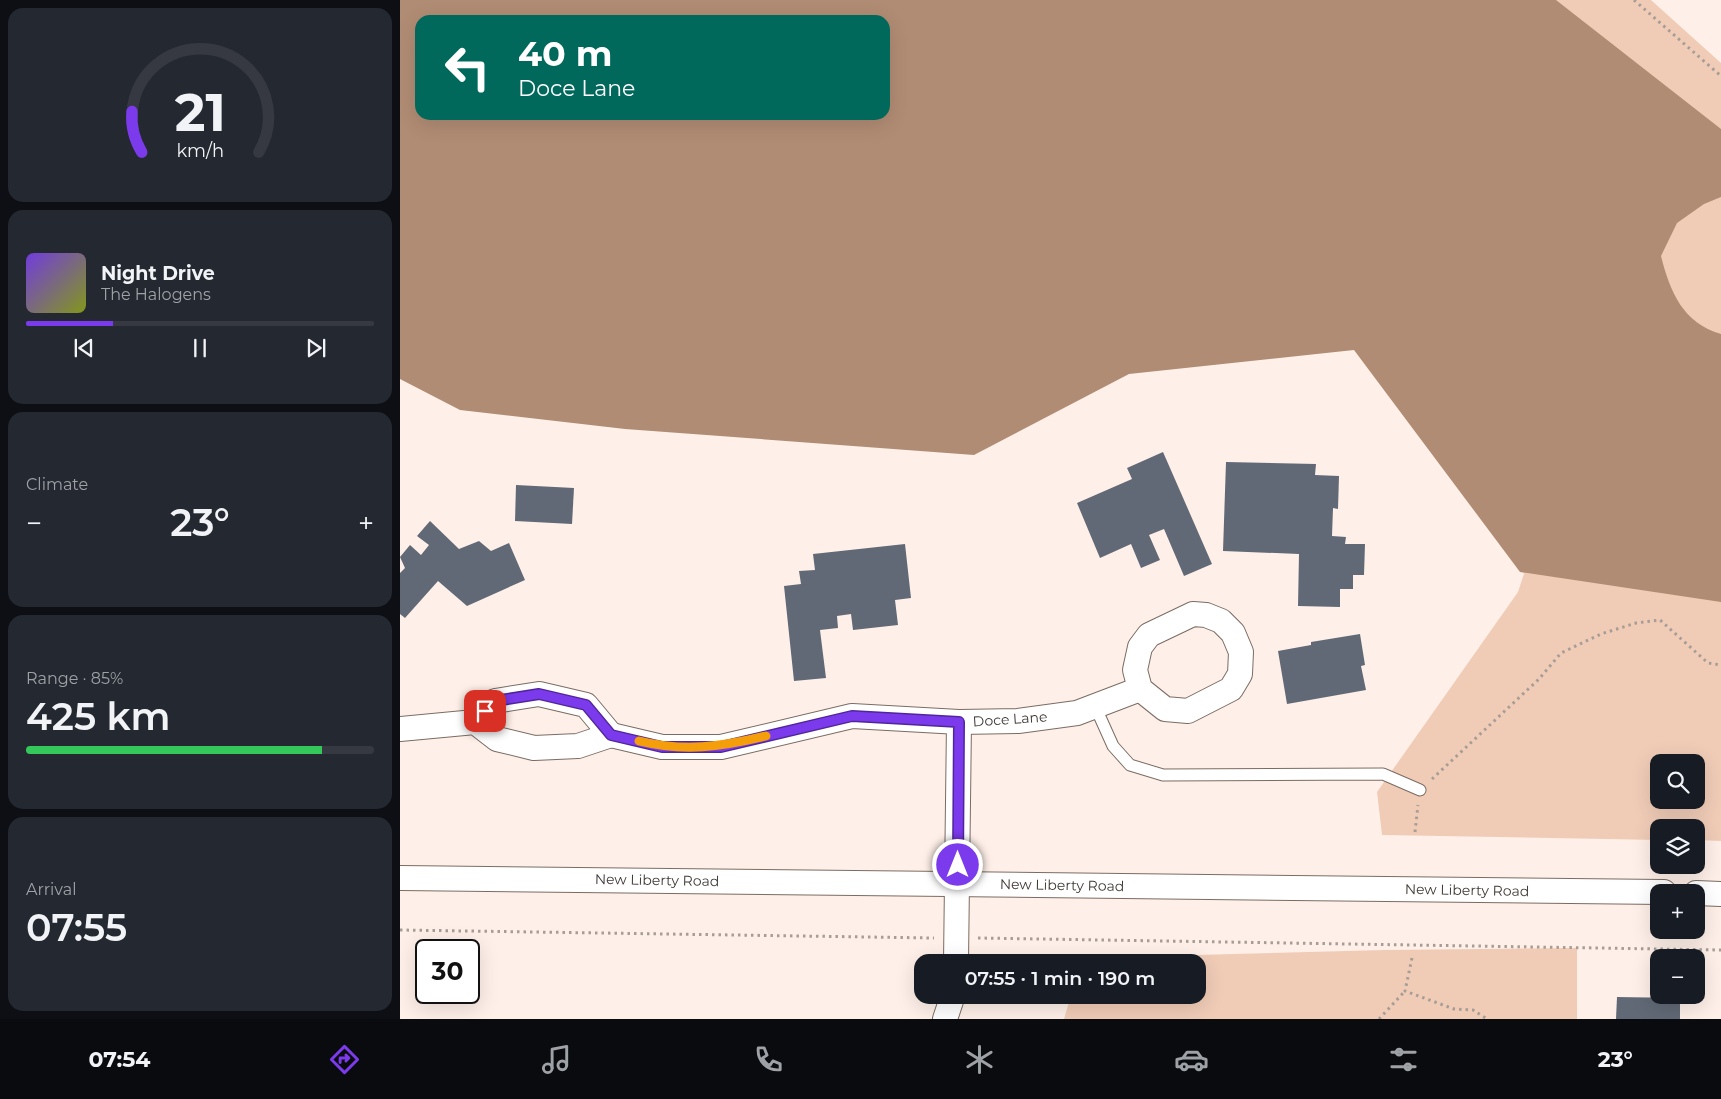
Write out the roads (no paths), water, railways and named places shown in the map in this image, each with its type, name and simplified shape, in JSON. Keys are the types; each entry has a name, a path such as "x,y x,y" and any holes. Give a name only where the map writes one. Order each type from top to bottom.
{"street":[{"path":"1193,614 1206,614 1221,621 1233,633 1241,652 1240,674 1231,689 1188,711 1165,709 1140,689 1135,670 1140,647 1148,636 1193,614"},
{"name":"Doce Lane","path":"611,735 662,747 721,747 852,716 959,722 1018,721 1077,713 1140,689"},
{"path":"400,729 476,722 495,701 539,694 586,705 611,735 578,746 534,748 497,739 476,722"},
{"path":"956,954 959,722"},
{"name":"New Liberty Road","path":"400,878 1650,892"},
{"path":"1705,893 1721,894"},
{"path":"946,1019 950,1004"}],"lane":[{"path":"1095,706 1113,746 1130,765 1163,775 1383,774 1420,790"}]}
